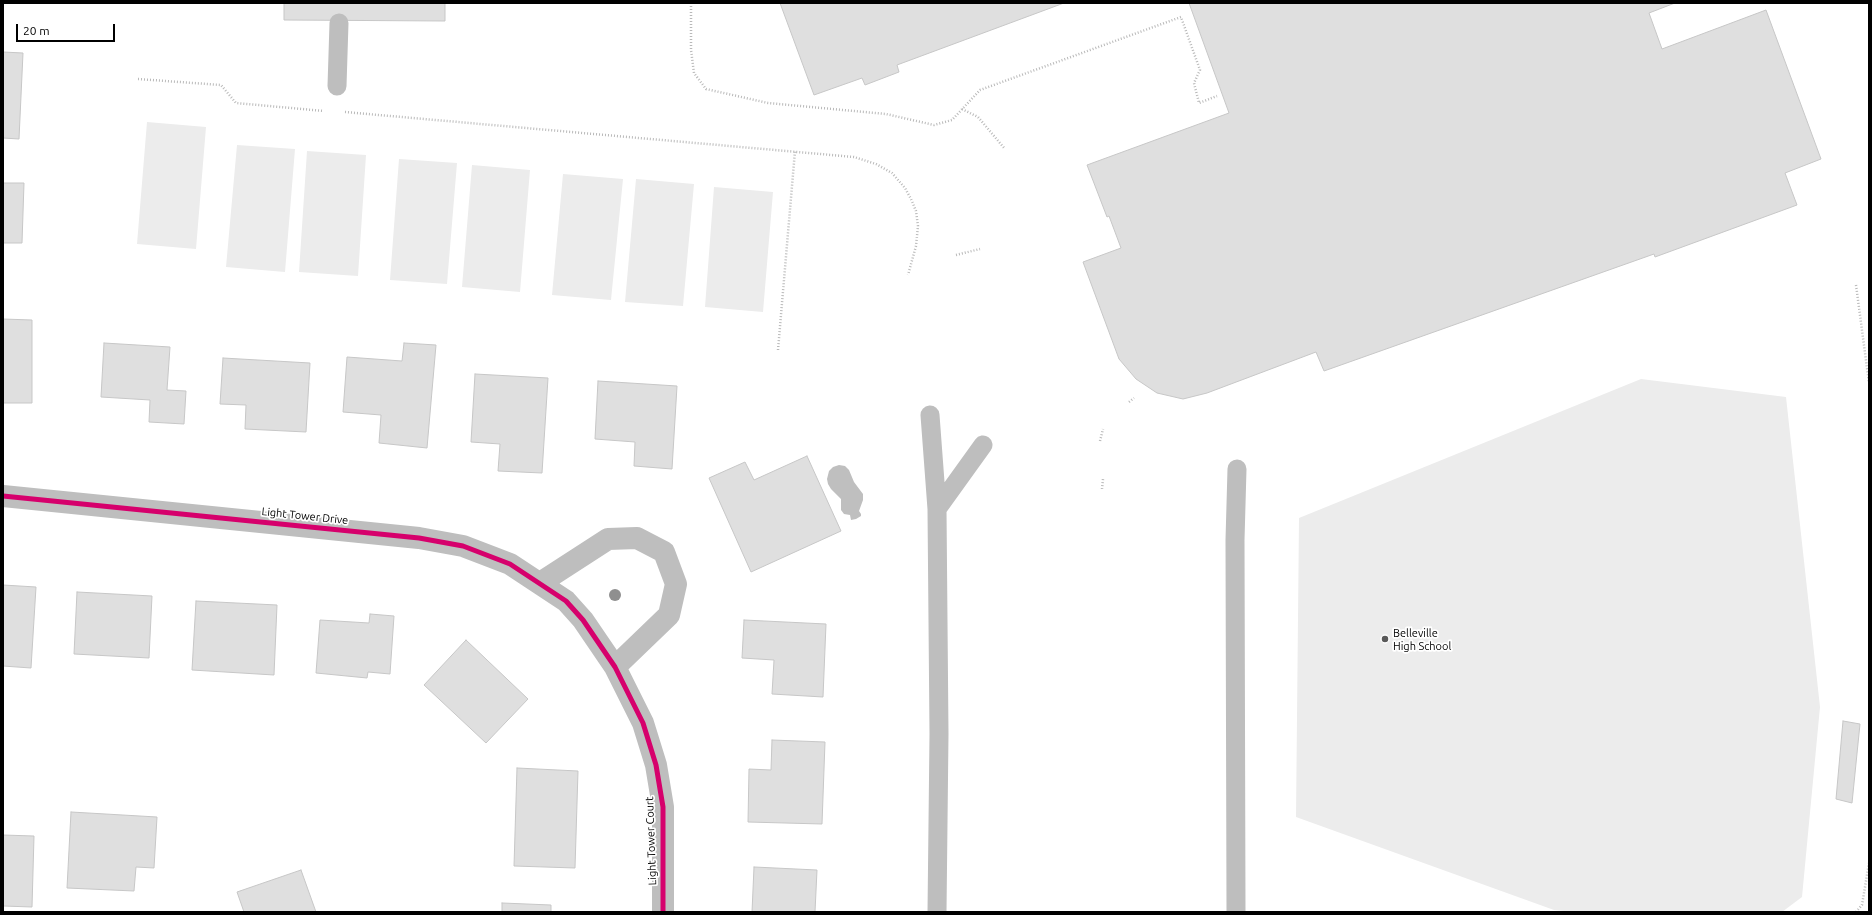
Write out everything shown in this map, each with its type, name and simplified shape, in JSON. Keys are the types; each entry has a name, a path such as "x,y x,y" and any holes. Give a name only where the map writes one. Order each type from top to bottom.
{"street":[{"name":"Light Tower Drive","path":"3,496 419,538 463,546 510,564 566,601 583,620"},
{"path":"540,583 608,539 637,538 664,552 676,584 669,615 615,667"},
{"name":"Light Tower Court","path":"583,620 615,667 643,723 656,765 663,807 663,912"}],"lane":[{"path":"337,86 339,23"},
{"path":"930,415 937,509 939,734 937,912"},
{"path":"937,509 983,445"},
{"path":"1236,912 1235,540 1237,468"}],"path":[{"path":"691,3 691,50 694,74 706,89 768,103 886,114 934,125 952,120 980,90 1181,17 1200,70 1194,83 1199,103 1217,96"},
{"path":"138,79 221,85 236,103 330,111"},
{"path":"962,109 978,117 1006,149"},
{"path":"338,112 854,156 869,161 892,173 905,188 916,211 918,226 916,246 908,275"},
{"path":"778,350 795,151"},
{"path":"956,255 980,249"},
{"path":"1856,285 1869,383"},
{"path":"1129,402 1134,398"},
{"path":"1100,441 1103,429"},
{"path":"1102,489 1103,479"},
{"path":"1856,912 1862,905 1869,862"}],"shaded area":[{"path":"147,122 206,127 196,249 137,244"},
{"path":"237,145 295,149 285,272 226,267"},
{"path":"307,151 366,155 358,276 299,272"},
{"path":"399,159 457,163 447,284 390,280"},
{"path":"472,165 530,170 520,292 462,287"},
{"path":"563,174 623,179 611,300 552,295"},
{"path":"636,179 694,184 683,306 625,302"},
{"path":"714,187 773,192 763,312 705,307"},
{"path":"1641,379 1786,397 1820,707 1802,897 1782,912 1574,912 1554,910 1296,817 1299,518"},
{"path":"839,465 845,466 849,470 854,482 863,494 863,500 859,511 861,516 856,519 851,520 850,515 844,514 841,510 841,499 828,484 827,479 829,471 833,467"}],"building":[{"path":"284,3 445,3 445,21 284,20"},
{"path":"780,3 1064,3 897,65 899,72 865,85 862,78 814,95"},
{"path":"1189,3 1675,3 1649,13 1662,49 1766,10 1821,159 1785,173 1797,205 1655,257 1654,254 1324,371 1316,352 1207,393 1183,399 1157,393 1136,379 1119,359 1083,262 1121,248 1109,216 1107,217 1087,165 1229,113"},
{"path":"3,52 23,53 19,139 3,138"},
{"path":"3,183 24,183 22,243 3,243"},
{"path":"3,319 32,320 32,403 3,403"},
{"path":"104,343 170,347 167,390 186,391 184,424 149,422 150,400 101,397"},
{"path":"404,343 436,345 427,448 379,443 381,415 343,412 347,357 402,361"},
{"path":"223,358 310,363 306,432 245,429 246,405 220,404"},
{"path":"475,374 548,378 542,473 498,471 500,444 471,442"},
{"path":"598,381 677,386 672,469 634,466 635,442 595,439"},
{"path":"807,456 841,531 751,572 709,478 745,462 754,480"},
{"path":"3,585 36,587 31,668 3,666"},
{"path":"77,592 152,596 149,658 74,654"},
{"path":"196,601 277,605 274,675 192,670"},
{"path":"370,614 394,616 390,674 368,672 367,678 316,673 320,620 369,623"},
{"path":"744,620 826,624 823,697 772,694 774,660 742,658"},
{"path":"466,640 528,699 486,743 424,685"},
{"path":"1843,721 1860,724 1852,803 1836,799"},
{"path":"772,740 825,742 822,824 748,822 749,769 771,770"},
{"path":"517,768 578,771 575,868 514,866"},
{"path":"71,812 157,817 154,868 136,867 134,891 67,888"},
{"path":"3,835 34,836 32,907 3,906"},
{"path":"754,867 817,870 815,912 752,912"},
{"path":"301,870 316,912 244,912 237,892"},
{"path":"502,903 551,905 551,912 502,912"}],"cycle path":[{"path":"3,496 419,538 463,546 510,564 566,601 583,620 615,667 643,723 656,765 663,807 663,912"}],"place":[{"name":"Belleville High School","path":"1385,639"}]}
